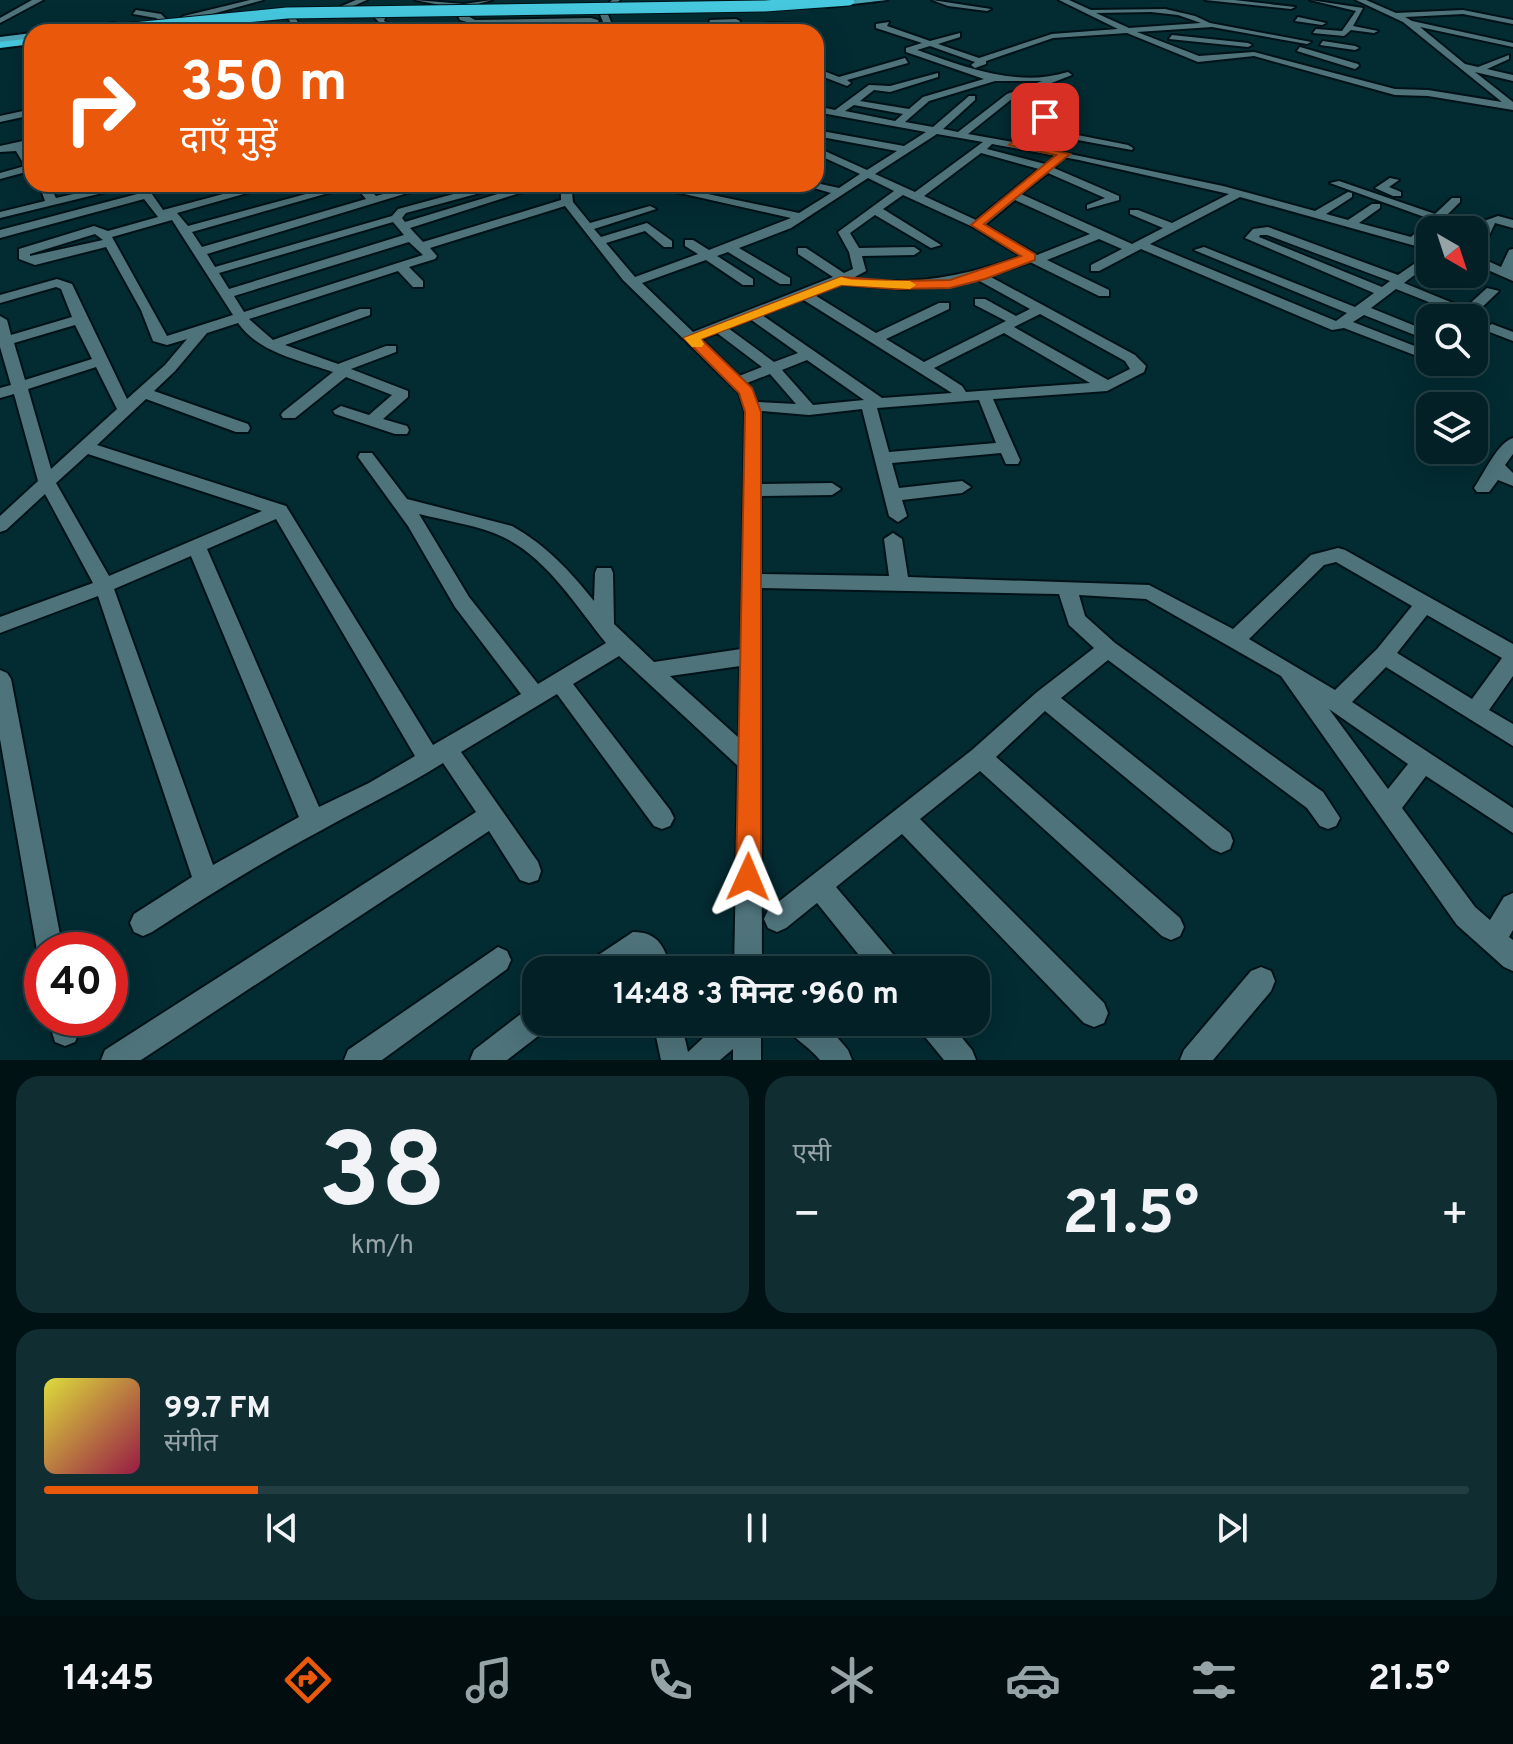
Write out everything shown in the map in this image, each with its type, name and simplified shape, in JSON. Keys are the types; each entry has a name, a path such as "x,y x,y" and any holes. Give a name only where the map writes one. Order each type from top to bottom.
{"highway":[{"path":"174,24 287,13 765,6 849,0"},
{"path":"195,24 290,15 754,9 869,0"},
{"path":"0,44 24,41"}],"main road":[{"path":"610,6 726,15 763,4 805,0"},
{"path":"172,24 187,18 339,9 883,0"},
{"path":"203,24 291,17 326,20 462,9"}],"street":[{"path":"0,21 39,0"},
{"path":"220,0 240,5"},
{"path":"187,18 259,0"},
{"path":"339,9 363,0"},
{"path":"419,0 462,9 488,0"},
{"path":"1063,0 1198,59 1254,54 1395,92 1428,93 1513,107"},
{"path":"1087,11 1154,9 1160,8 1159,0"},
{"path":"1209,0 1294,10 1322,23"},
{"path":"1314,0 1360,10 1342,35 1316,31"},
{"path":"1273,59 1305,44 1334,3 1346,0"},
{"path":"940,2 987,9"},
{"path":"940,2 946,11 972,17"},
{"path":"1364,2 1411,7"},
{"path":"1364,2 1409,22 1513,107"},
{"path":"763,4 775,24"},
{"path":"462,9 463,18 474,22 591,20 595,24"},
{"path":"1154,9 1190,16 1209,25 1305,44 1355,48"},
{"path":"1115,10 1159,28"},
{"path":"136,12 158,16 163,24"},
{"path":"1497,18 1513,12"},
{"path":"1398,15 1460,13 1497,18 1513,25"},
{"path":"1460,13 1513,25"},
{"path":"382,15 379,18 384,24"},
{"path":"713,24 726,15 736,21 735,24"},
{"path":"291,17 296,24"},
{"path":"1409,22 1513,45"},
{"path":"886,24 879,26 980,60 1052,36 1209,25"},
{"path":"1348,27 1374,31"},
{"path":"1131,31 1248,45"},
{"path":"957,35 909,50 1025,90"},
{"path":"1305,44 1355,66"},
{"path":"1478,70 1506,57"},
{"path":"961,68 983,62 980,60"},
{"path":"838,80 905,61"},
{"path":"1461,66 1513,78"},
{"path":"824,75 865,91"},
{"path":"890,89 935,75"},
{"path":"960,135 1005,100 1068,75"},
{"path":"898,123 926,99 990,78 1055,79"},
{"path":"844,108 874,86 926,99"},
{"path":"1498,95 1513,99"},
{"path":"634,282 776,231 936,130 972,98"},
{"path":"824,100 898,123 1065,154 1238,194 1308,229 1393,286"},
{"path":"824,109 911,112"},
{"path":"0,119 24,114"},
{"path":"15,123 24,121"},
{"path":"1015,145 1032,129 1128,148"},
{"path":"824,134 904,149"},
{"path":"915,197 991,141"},
{"path":"1079,157 1094,141"},
{"path":"0,149 24,144"},
{"path":"15,146 24,153"},
{"path":"980,150 1046,168 1115,198 1091,207"},
{"path":"824,154 977,225 1104,293"},
{"path":"977,225 1065,154"},
{"path":"824,159 845,163"},
{"path":"0,165 24,167"},
{"path":"0,176 24,169"},
{"path":"1394,180 1380,188 1442,214"},
{"path":"1335,183 1442,214"},
{"path":"824,188 840,191"},
{"path":"692,338 860,271 855,252 844,232 902,190"},
{"path":"47,192 52,203"},
{"path":"0,215 98,192"},
{"path":"0,234 133,192"},
{"path":"145,192 160,214 174,216 186,230 197,253 250,330 271,345 403,394 372,420"},
{"path":"160,214 244,192"},
{"path":"186,230 327,192"},
{"path":"366,192 374,200"},
{"path":"197,253 401,192"},
{"path":"107,238 148,310 158,338 167,341 354,288 431,256 408,232 402,211 472,192"},
{"path":"225,294 520,192"},
{"path":"683,192 800,217"},
{"path":"210,272 408,232 566,193 592,235 634,282 746,391 751,406 752,490 748,956"},
{"path":"1095,268 1238,194"},
{"path":"1014,195 1100,234 1331,326 1344,323 1416,268"},
{"path":"1308,229 1348,195"},
{"path":"1413,242 1456,200"},
{"path":"1348,225 1376,206"},
{"path":"592,235 650,209"},
{"path":"874,209 935,245"},
{"path":"1134,212 1173,228"},
{"path":"23,246 25,259 35,261 174,216"},
{"path":"1488,226 1490,221 1498,219 1513,224"},
{"path":"1416,243 1330,220 1308,229 1264,230 1251,238 1464,312 1471,310 1492,291"},
{"path":"592,235 647,227 668,244"},
{"path":"776,231 798,244 843,280 866,284 936,284 981,277 1100,234"},
{"path":"689,243 748,282"},
{"path":"730,248 785,281"},
{"path":"1200,250 1416,332"},
{"path":"855,252 914,251"},
{"path":"1488,264 1508,275 1513,253"},
{"path":"401,267 418,284"},
{"path":"751,406 809,410 1107,386 1137,372 1139,366 1130,358 981,277"},
{"path":"0,299 63,284 67,287 124,408"},
{"path":"805,295 957,389 962,397"},
{"path":"980,302 1107,386"},
{"path":"874,339 944,306"},
{"path":"923,368 1040,309"},
{"path":"271,345 365,312"},
{"path":"753,315 874,404 898,516"},
{"path":"3,342 80,319"},
{"path":"0,320 3,342 20,387 47,482 104,586 206,882"},
{"path":"1344,323 1416,351"},
{"path":"719,328 772,368 809,410"},
{"path":"1492,328 1513,337"},
{"path":"0,526 170,368 202,330"},
{"path":"289,415 341,370 391,349"},
{"path":"737,382 809,354"},
{"path":"0,393 101,361"},
{"path":"141,392 242,428"},
{"path":"884,458 1009,454 984,395"},
{"path":"341,411 401,430"},
{"path":"1483,488 1513,443"},
{"path":"85,447 280,510 438,754 492,815 529,871"},
{"path":"366,457 415,522 462,602 534,695"},
{"path":"1497,469 1513,480"},
{"path":"893,495 962,487"},
{"path":"752,490 832,489"},
{"path":"399,503 506,531 523,539 554,567 620,645 750,762"},
{"path":"0,625 104,586 280,510"},
{"path":"893,539 900,583"},
{"path":"197,547 313,822"},
{"path":"1236,639 1318,560 1329,555 1356,563 1513,656 1475,713"},
{"path":"604,573 604,626"},
{"path":"751,581 1067,587 1149,592 1288,670 1513,822"},
{"path":"1067,587 1076,620 1108,649 1315,800 1328,818"},
{"path":"1337,703 1384,655 1425,603"},
{"path":"143,923 206,882 313,822 377,791 620,645"},
{"path":"748,934 777,919 819,886 1108,649"},
{"path":"1384,655 1513,736"},
{"path":"650,671 750,656"},
{"path":"1288,670 1466,916 1513,958"},
{"path":"0,679 47,932"},
{"path":"559,681 662,818"},
{"path":"1045,698 1221,841"},
{"path":"980,757 1171,927"},
{"path":"1388,807 1424,762"},
{"path":"115,1060 492,815"},
{"path":"902,817 1094,1013"},
{"path":"819,886 876,956"},
{"path":"748,906 777,919"},
{"path":"1492,940 1513,906"},
{"path":"619,956 633,945 644,945 654,956"},
{"path":"358,1060 498,960"},
{"path":"1194,1060 1261,981"},
{"path":"484,1060 522,1031"},
{"path":"670,1036 675,1060"},
{"path":"699,1060 726,1036"},
{"path":"747,1036 747,1060"},
{"path":"820,1036 838,1060"},
{"path":"942,1036 962,1060"}],"slow traffic":[{"path":"697,344 692,338 841,281 851,284 910,285"}],"route":[{"path":"748,877 753,412 746,391 692,338 841,281 851,284 950,284 981,277 1031,257 977,225 1065,154 1015,145 1045,117"}]}
